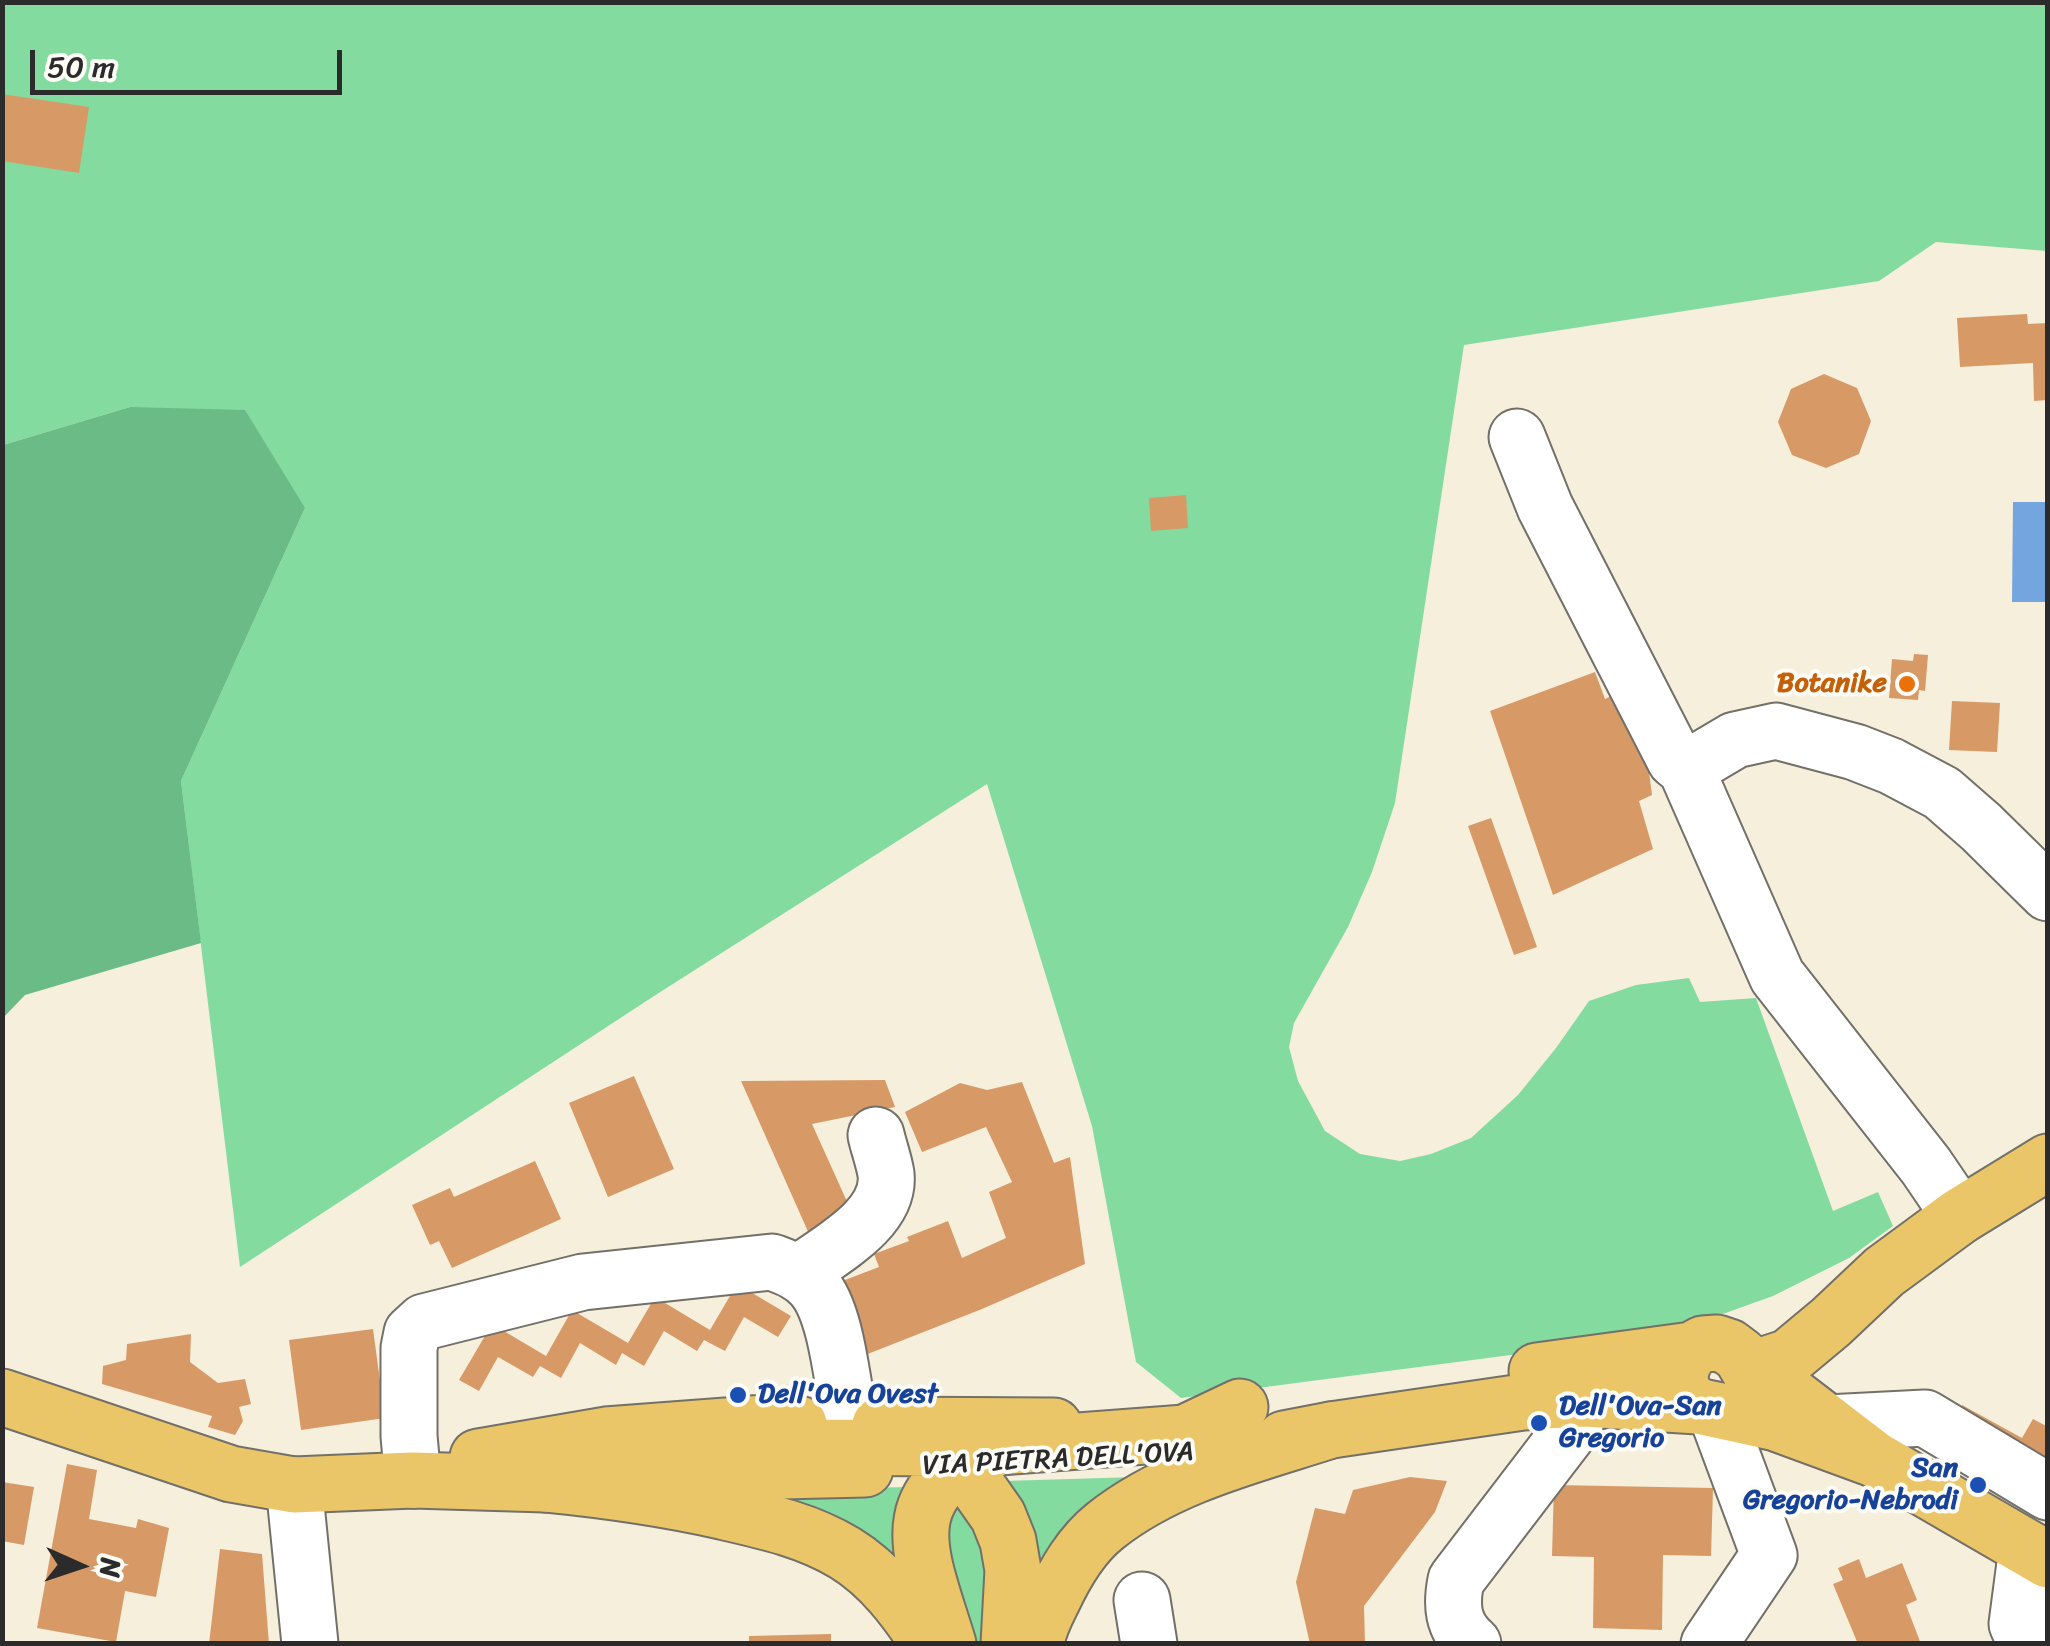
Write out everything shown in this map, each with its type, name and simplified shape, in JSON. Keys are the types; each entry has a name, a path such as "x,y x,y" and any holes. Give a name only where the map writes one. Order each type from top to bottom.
{"main road":[{"path":"1715,1382 1789,1358 1884,1272 1960,1216 2048,1162"},
{"name":"VIA PIETRA DELL'OVA","path":"414,1480 498,1453 606,1436 754,1424 1039,1427 1598,1364 1715,1382"},
{"path":"1715,1382 1788,1394 1874,1459 2037,1554"},
{"path":"1715,1382 1776,1423 1874,1459"},
{"name":"VIA PIETRA DELL'OVA","path":"2,1397 231,1474 294,1485 414,1480 545,1484 657,1474 1080,1464 1156,1458 1522,1402 1585,1399 1715,1382"},
{"path":"948,1644 919,1542 922,1516 931,1492 942,1480 999,1447 1185,1433 1240,1407"},
{"path":"754,1424 804,1447 940,1448 956,1457 998,1516 1008,1541 1012,1570 1009,1644"},
{"path":"1036,1644 1038,1630 1060,1584 1079,1553 1104,1527 1200,1473 1330,1430"},
{"path":"545,1484 676,1501 813,1536 874,1574 899,1601 928,1644"}],"street":[{"path":"1518,437 1545,508 1675,760 1686,770 1777,976 1926,1166 1960,1216"},
{"path":"1686,770 1735,740 1776,732 1855,752 1942,793 2048,893"},
{"path":"799,1273 866,1224 882,1200 886,1177 876,1135"},
{"path":"414,1480 408,1348 412,1334 424,1322 583,1282 772,1262 799,1273 816,1289 827,1312 851,1425"},
{"path":"1708,1644 1769,1555 1715,1382"},
{"path":"1473,1644 1462,1635 1454,1618 1452,1596 1456,1580 1572,1428 1585,1399"},
{"path":"1827,1422 1925,1418 2048,1492"},
{"path":"294,1485 310,1644"},
{"path":"2026,1644 2018,1624 2037,1554"}],"green space":[{"path":"3,3 2047,3 2047,251 1936,242 1879,281 1464,345 1395,803 1372,872 1348,927 1294,1023 1289,1047 1298,1081 1325,1131 1360,1154 1400,1161 1471,1138 1518,1095 1589,1001 1636,985 1689,978 1700,1002 1756,998 1833,1211 1878,1192 1893,1226 1849,1258 1773,1296 1664,1335 1181,1398 1136,1362 1092,1126 987,784 240,1267 181,781 305,508 130,407 3,445"},
{"path":"130,407 245,410 305,508 181,781 201,943 25,995 3,1018 3,445"},
{"path":"1136,1477 1035,1599 1004,1481"},
{"path":"909,1487 910,1575 754,1490"},
{"path":"959,1497 985,1528 995,1643 970,1643 938,1557"}],"water":[{"path":"2013,502 2047,502 2047,602 2012,602"}],"building":[{"path":"2,94 89,107 79,173 2,161"},
{"path":"2027,314 2028,324 2048,323 2048,400 2034,401 2033,363 1960,367 1957,318"},
{"path":"1824,374 1857,388 1871,421 1859,454 1826,468 1792,455 1778,422 1791,389"},
{"path":"1186,495 1188,528 1151,531 1149,498"},
{"path":"1914,654 1928,655 1925,691 1919,690 1918,700 1889,698 1892,659 1913,661"},
{"path":"1595,672 1605,699 1619,692 1646,749 1652,795 1639,801 1653,849 1553,895 1490,711"},
{"path":"1952,701 2000,703 1997,752 1949,750"},
{"path":"1491,818 1537,947 1514,955 1468,826"},
{"path":"634,1076 674,1169 608,1197 569,1103"},
{"path":"885,1080 895,1107 812,1124 854,1217 810,1236 741,1081"},
{"path":"1022,1082 1054,1163 1070,1157 1085,1264 860,1357 832,1285 879,1267 874,1254 948,1221 962,1258 1006,1238 989,1192 1012,1182 986,1127 922,1152 905,1112 960,1083 987,1090"},
{"path":"535,1161 561,1219 452,1268 439,1241 430,1245 412,1205 450,1188 454,1197"},
{"path":"737,1284 791,1316 778,1337 744,1317 725,1351 704,1340 697,1351 664,1331 644,1366 622,1353 616,1365 580,1343 561,1378 540,1366 533,1377 498,1357 479,1391 459,1380 492,1324 546,1356 572,1310 628,1343 655,1297 710,1330"},
{"path":"373,1329 385,1418 301,1430 289,1340"},
{"path":"191,1334 190,1362 218,1383 245,1379 251,1404 239,1407 243,1421 235,1435 208,1427 212,1416 102,1384 103,1366 126,1360 127,1344"},
{"path":"1962,1405 2022,1438 2033,1419 2048,1427 2048,1490 1937,1450"},
{"path":"67,1464 97,1470 89,1519 136,1528 138,1519 169,1528 156,1597 125,1591 116,1642 37,1628"},
{"path":"1410,1477 1447,1481 1435,1512 1364,1606 1365,1644 1310,1644 1296,1582 1315,1508 1345,1514 1353,1490"},
{"path":"2,1482 34,1487 24,1545 2,1541"},
{"path":"1554,1485 1713,1488 1711,1556 1663,1555 1662,1630 1593,1628 1594,1557 1552,1556"},
{"path":"220,1549 262,1554 269,1644 209,1644"},
{"path":"1859,1559 1866,1578 1902,1563 1917,1600 1906,1605 1921,1644 1858,1644 1833,1584 1843,1580 1838,1568"},
{"path":"831,1634 831,1644 749,1644 749,1636"}],"place":[{"name":"Botanike","path":"1907,684"},
{"name":"Dell'Ova Ovest","path":"738,1395"},
{"name":"Dell'Ova-San Gregorio","path":"1539,1423"},
{"name":"San Gregorio-Nebrodi","path":"1978,1485"}]}
